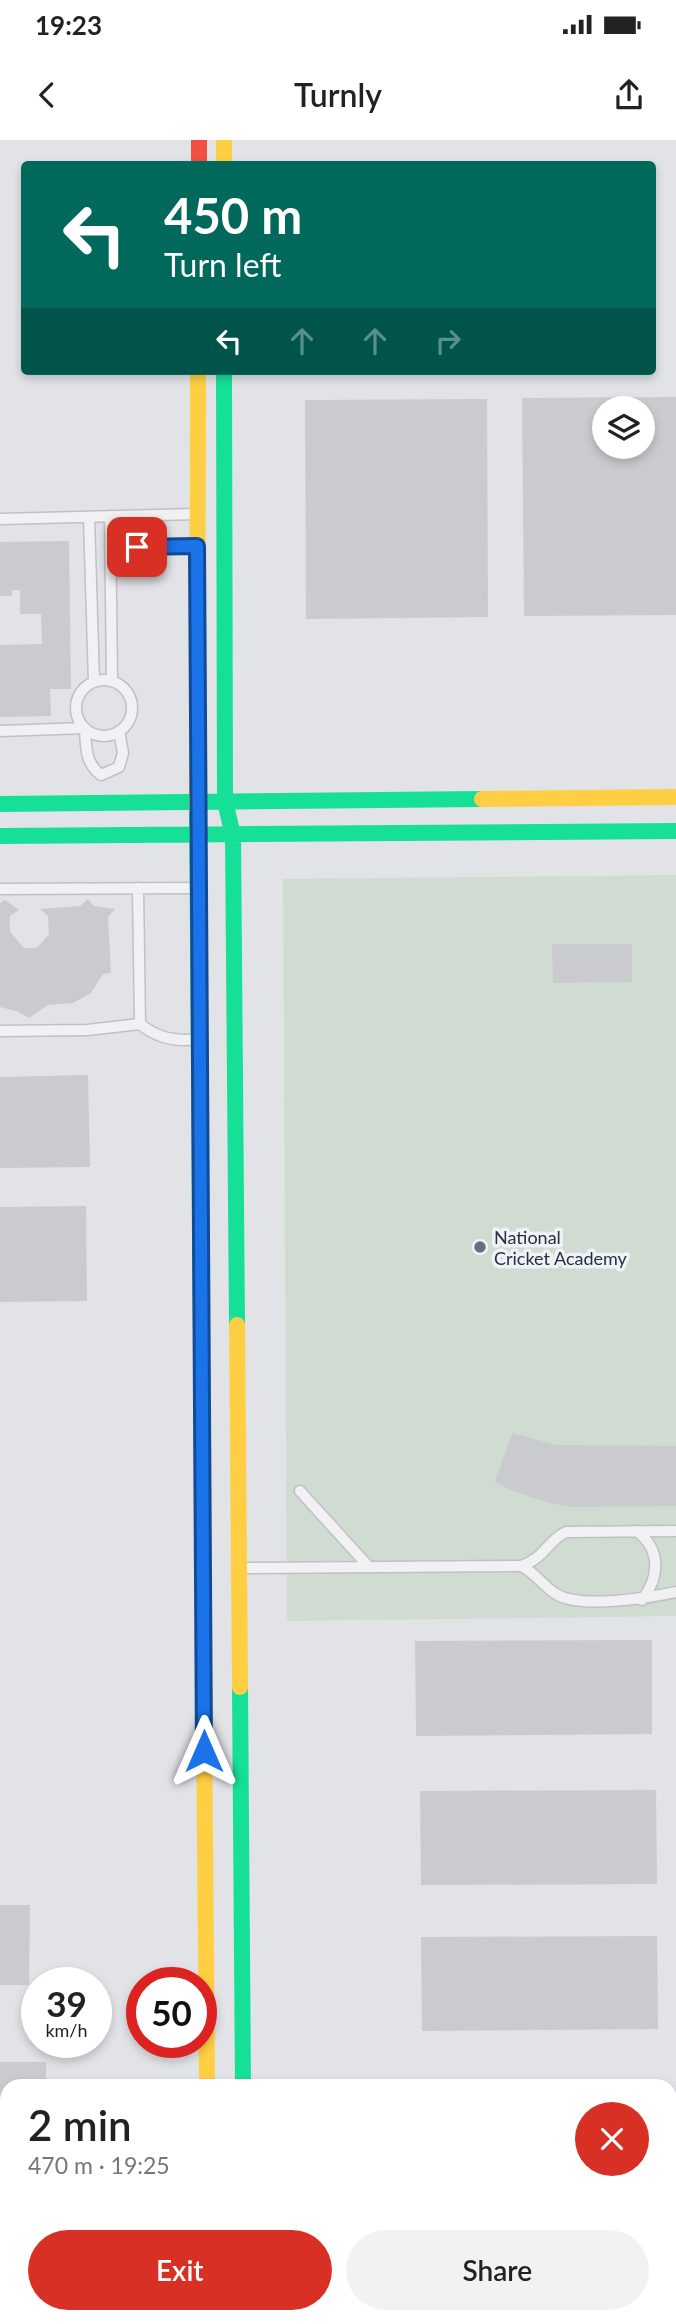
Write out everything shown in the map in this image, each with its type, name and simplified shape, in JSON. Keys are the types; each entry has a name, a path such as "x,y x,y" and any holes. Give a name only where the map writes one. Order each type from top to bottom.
{"main road":[{"path":"199,140 199,161"},
{"path":"224,140 224,161"},
{"path":"198,375 197,888 206,2079"},
{"path":"225,375 225,802 233,835 243,2079"},
{"path":"0,804 101,789 197,802 676,797"},
{"path":"0,836 676,831"}],"lane":[{"path":"0,519 197,514"},
{"path":"110,516 112,681"},
{"path":"89,517 94,682"},
{"path":"110,547 197,546"},
{"path":"0,731 85,728 102,735 119,731 130,717 131,699 120,685 112,681 94,682 86,686 76,702 79,721 85,728 86,752 101,789 119,767 123,753 119,731"},
{"path":"138,888 140,1024 149,1032 181,1042 199,1039"},
{"path":"0,889 197,888"},
{"path":"0,1031 87,1030 140,1024"},
{"path":"300,1491 369,1567"},
{"path":"637,1531 650,1544 656,1561 654,1582 642,1600"},
{"path":"239,1568 522,1566 540,1557 557,1536 566,1532 676,1531"},
{"path":"522,1566 535,1574 549,1589 574,1601 642,1600 676,1592"}],"shaded area":[{"name":"National Cricket Academy","path":"676,875 676,1616 287,1621 283,879"}],"building":[{"path":"655,397 676,397 676,615 524,616 522,398 592,398 592,459 655,459"},
{"path":"487,399 488,617 306,619 305,400"},
{"path":"69,541 71,689 50,689 51,716 0,717 0,645 42,644 41,614 20,614 20,590 12,590 12,596 0,596 0,542"},
{"path":"88,899 94,906 115,909 108,917 111,973 103,974 91,993 73,1003 48,1005 29,1018 0,1007 0,903 5,900 19,910 10,916 10,932 24,948 37,948 49,934 48,916 40,909 80,906"},
{"path":"552,944 632,944 632,982 553,983"},
{"path":"88,1075 90,1167 0,1168 0,1077"},
{"path":"86,1206 87,1301 0,1302 0,1207"},
{"path":"512,1433 557,1445 676,1446 676,1506 572,1507 549,1503 510,1490 495,1482"},
{"path":"652,1640 652,1734 416,1736 415,1641"},
{"path":"656,1790 657,1884 421,1885 420,1791"},
{"path":"0,1905 30,1905 29,1967 21,1967 21,1985 0,1985"},
{"path":"657,1936 658,2029 422,2031 421,1937"},
{"path":"0,2062 46,2062 46,2079 0,2079"}],"traffic: fast":[{"path":"224,375 225,802 233,835 237,1325"},
{"path":"0,804 482,799"},
{"path":"197,809 204,1718"},
{"path":"0,836 676,831"},
{"path":"240,1687 243,2079"}],"traffic: slow":[{"path":"224,140 224,161"},
{"path":"197,809 198,375"},
{"path":"482,799 676,797"},
{"path":"237,1325 240,1687"},
{"path":"204,1718 207,2079"}],"traffic: jam":[{"path":"199,140 199,161"}],"place":[{"name":"National Cricket Academy","path":"480,1247"}],"route":[{"path":"137,547 197,546 204,1751"}]}
